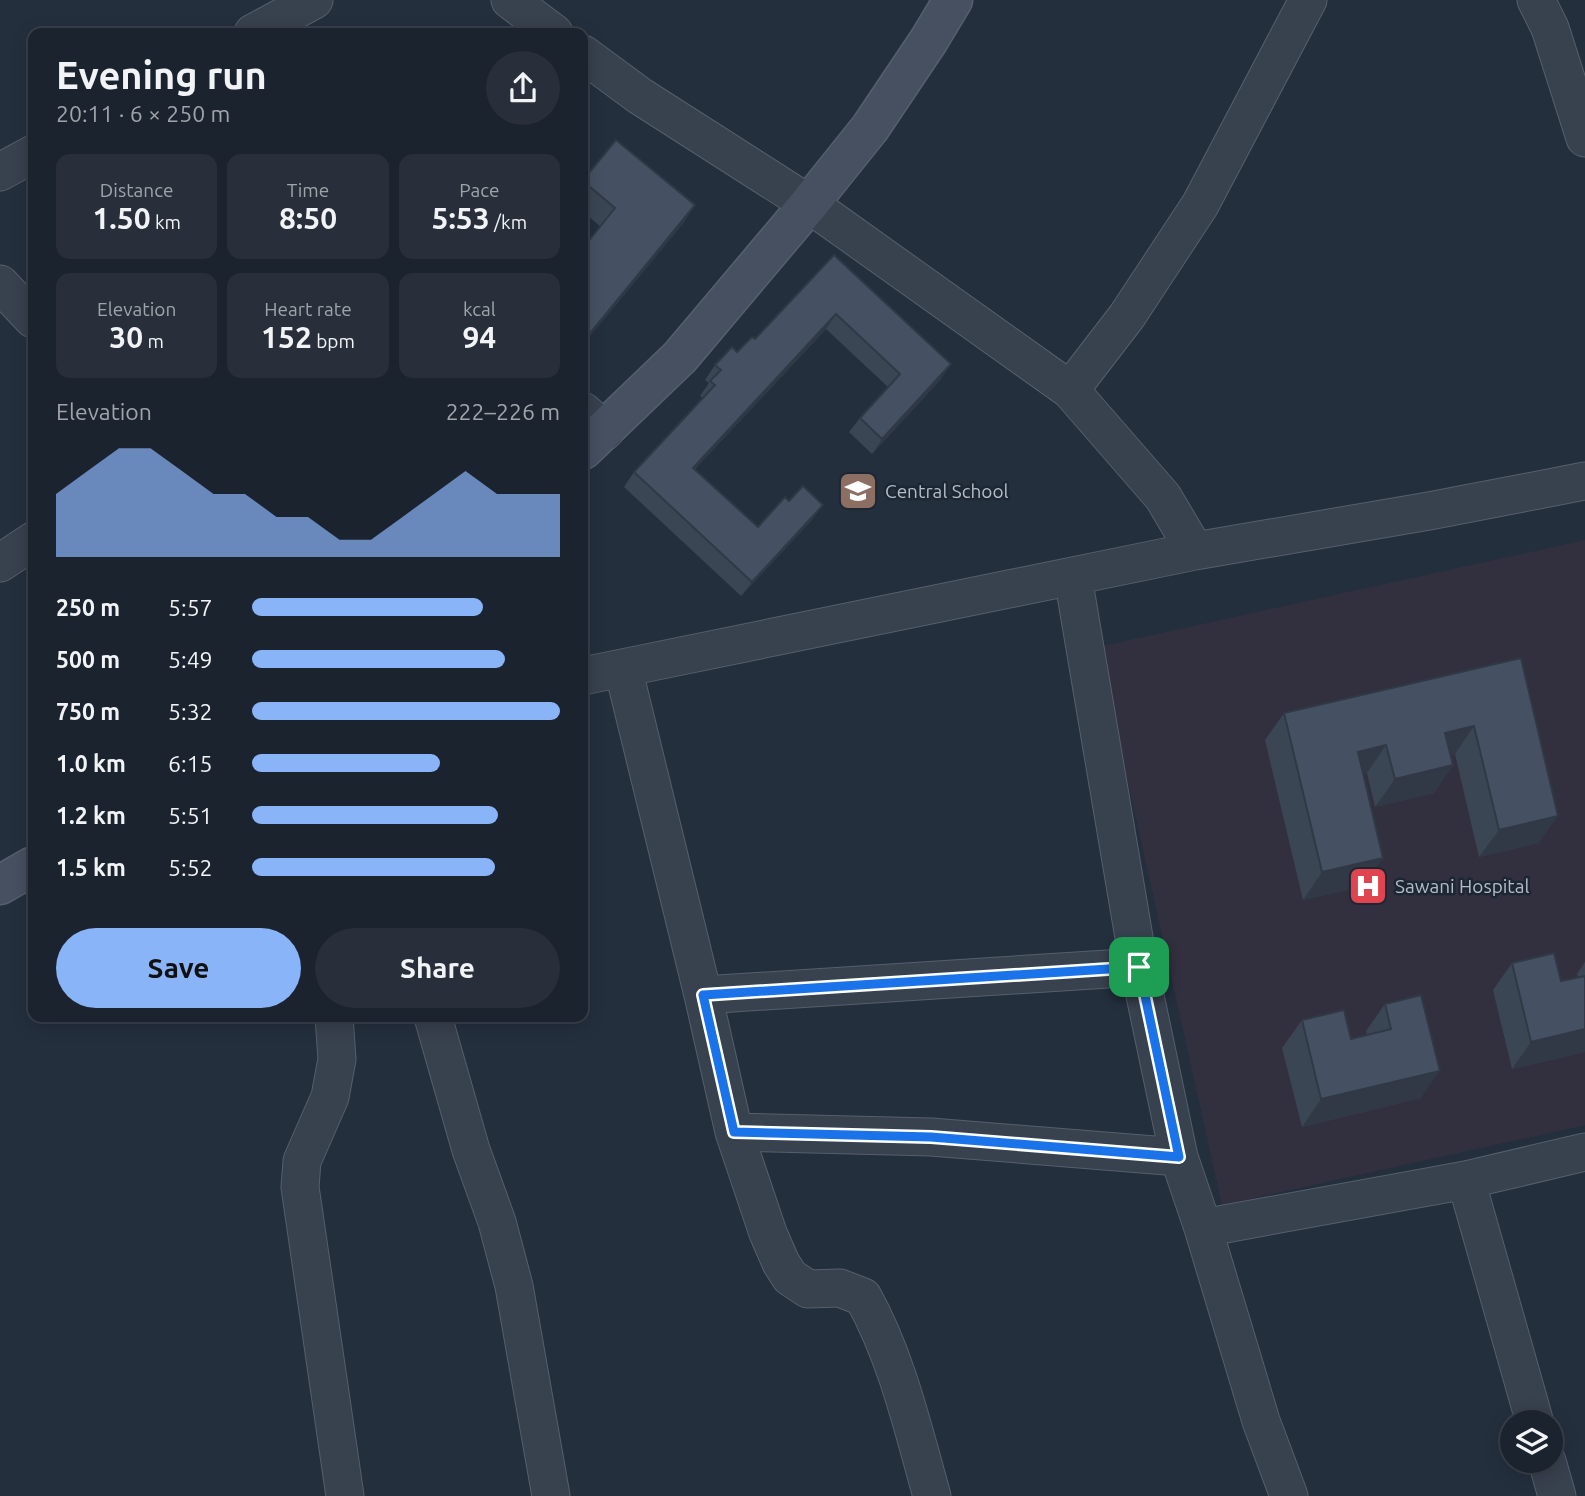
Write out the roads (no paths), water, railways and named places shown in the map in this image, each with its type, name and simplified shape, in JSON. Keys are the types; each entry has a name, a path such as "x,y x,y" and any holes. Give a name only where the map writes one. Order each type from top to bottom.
{"main road":[{"path":"590,431 681,357 870,128 953,0"},
{"path":"0,886 28,869"}],"street":[{"path":"262,28 314,0"},
{"path":"510,0 542,28"},
{"path":"1070,390 1127,316 1200,205 1308,0"},
{"path":"1536,0 1550,29 1585,138"},
{"path":"588,58 640,96 809,204 1070,390 1163,496 1195,551"},
{"path":"0,172 28,157"},
{"path":"0,284 28,314"},
{"path":"588,675 1195,551 1585,481"},
{"path":"0,564 28,544"},
{"path":"1073,577 1139,967 1179,1157 1261,1421 1289,1496"},
{"path":"623,668 734,1132 768,1233 790,1277 808,1289 840,1288 863,1297 876,1320 898,1380 933,1496"},
{"path":"703,995 1139,967"},
{"path":"334,1022 337,1059 330,1097 302,1161 300,1188 345,1496"},
{"path":"434,1022 471,1150 497,1222 514,1286 551,1496"},
{"path":"734,1132 931,1137 1179,1157"},
{"path":"1203,1228 1466,1180 1585,1152"},
{"path":"1466,1180 1531,1410"},
{"path":"1550,1473 1557,1496"}],"place":[{"name":"Central School","path":"858,491"},
{"name":"Sawani Hospital","path":"1368,886"}]}
